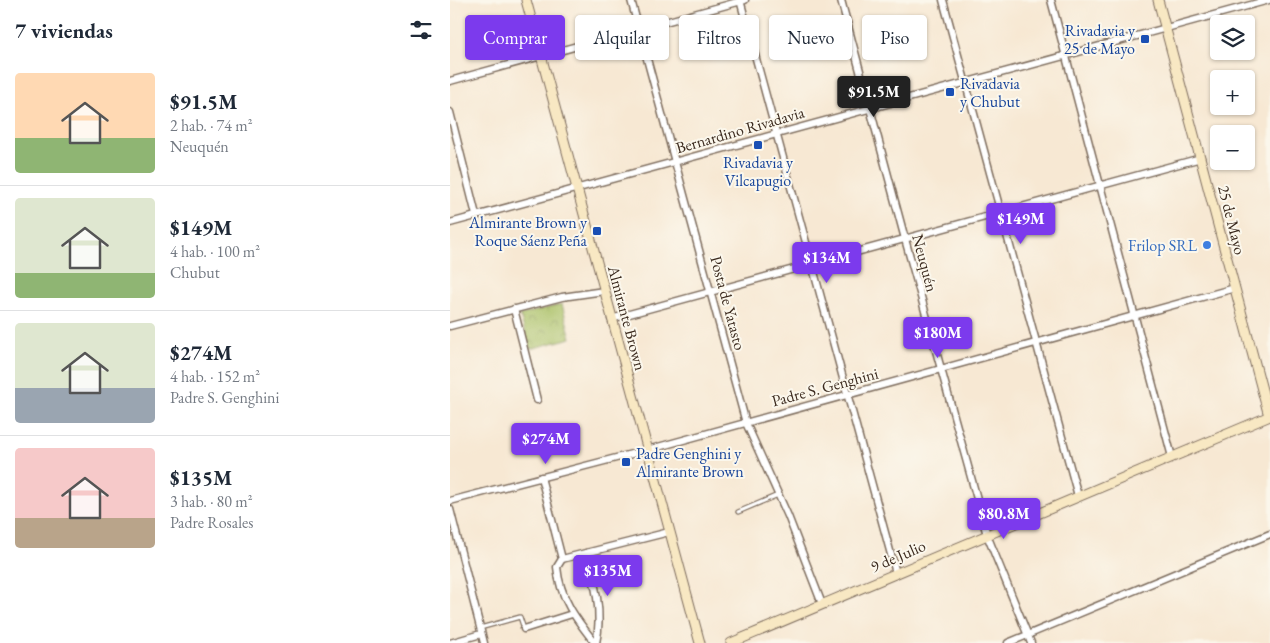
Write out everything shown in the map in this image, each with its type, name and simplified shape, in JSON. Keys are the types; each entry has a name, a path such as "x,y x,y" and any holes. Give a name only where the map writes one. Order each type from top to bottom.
{"street":[{"name":"Almirante Brown","path":"526,0 530,15"},
{"name":"Posta de Yatasto","path":"631,0 635,15"},
{"path":"669,21 742,0 846,395 896,573"},
{"name":"Neuquén","path":"841,0 904,239 987,535 1031,643"},
{"path":"943,0 1078,496"},
{"path":"1051,0 1172,457"},
{"name":"25 de Mayo","path":"1158,0 1270,417"},
{"name":"Bernardino Rivadavia","path":"450,222 676,163 870,108 1269,0"},
{"path":"450,81 526,60"},
{"name":"Almirante Brown","path":"542,60 700,643"},
{"name":"Posta de Yatasto","path":"648,60 746,423 779,495 822,604"},
{"path":"450,112 476,215"},
{"path":"611,319 1201,158"},
{"name":"Padre S. Genghini","path":"450,501 647,450 1235,288"},
{"path":"450,326 562,297 604,291"},
{"path":"514,309 537,400"},
{"name":"9 de Julio","path":"731,643 1270,417"},
{"path":"541,477 562,559"},
{"path":"450,509 484,643"},
{"path":"596,643 572,614 558,579 557,567 562,559 669,532"},
{"path":"1008,643 1270,534"},
{"path":"586,553 600,611 600,628 596,643"},
{"path":"524,630 572,614"},
{"path":"450,643 481,631"}],"lane":[{"path":"738,512 779,495"},
{"path":"481,631 520,617 524,630"}],"green space":[{"path":"562,304 571,338 530,349 520,315"}],"place":[{"name":"Rivadavia y 25 de Mayo","path":"1145,39"},
{"name":"Rivadavia y Chubut","path":"950,92"},
{"name":"Rivadavia y Vilcapugio","path":"758,145"},
{"name":"Almirante Brown y Roque Sáenz Peña","path":"597,231"},
{"name":"Frilop SRL","path":"1207,245"},
{"name":"Padre Genghini y Almirante Brown","path":"626,462"}]}
